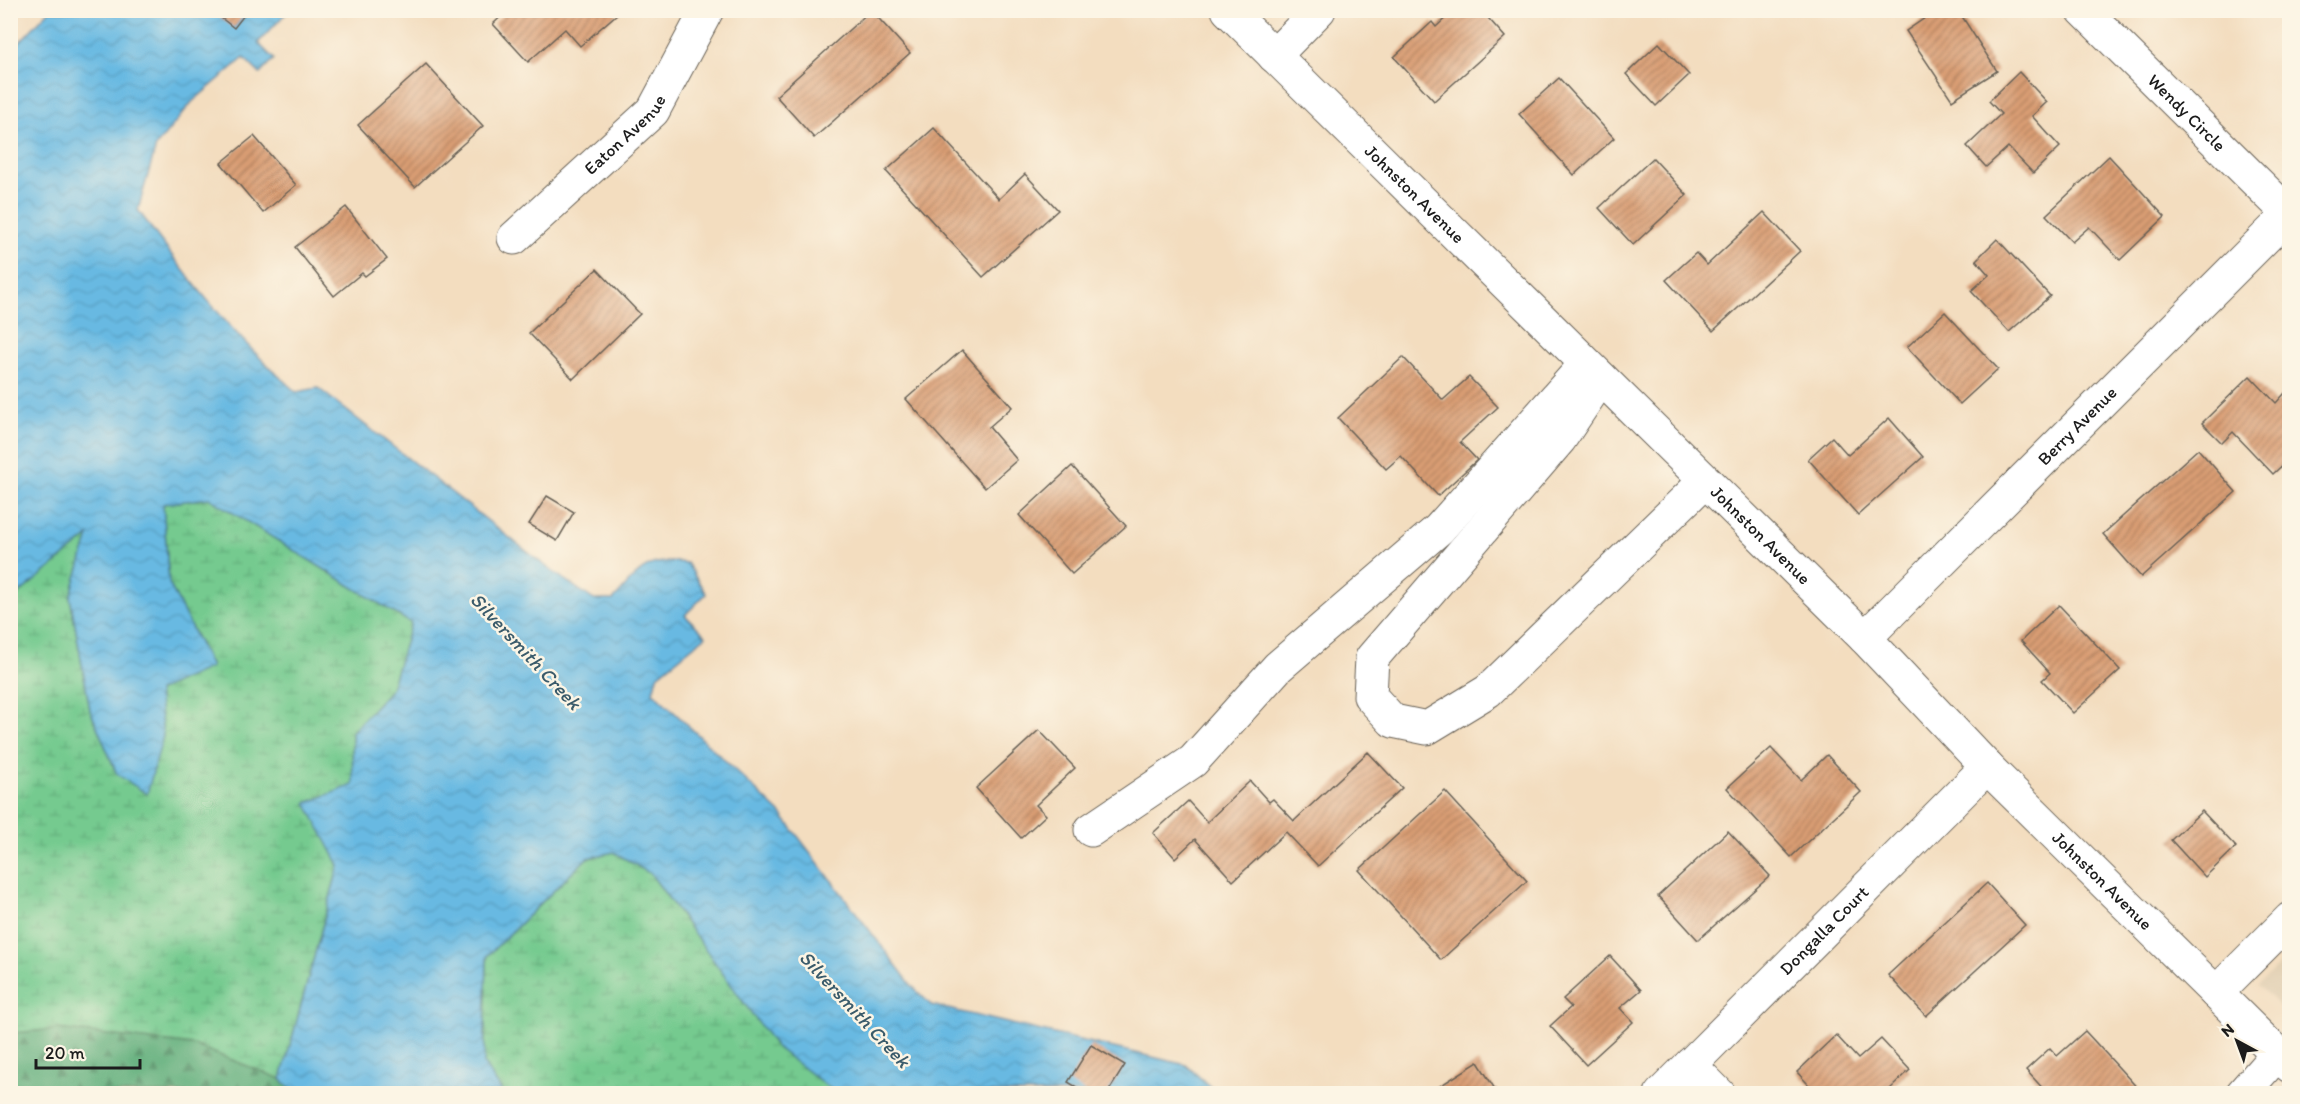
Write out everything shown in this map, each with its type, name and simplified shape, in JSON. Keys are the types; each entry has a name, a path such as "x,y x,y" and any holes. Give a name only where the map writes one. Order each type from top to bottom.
{"street":[{"name":"Eaton Avenue","path":"514,238 653,111 707,10"},
{"name":"Johnston Avenue","path":"1228,10 1865,639 1987,767 2283,1060"},
{"path":"1274,56 1319,10"},
{"name":"Wendy Circle","path":"2083,10 2289,214"},
{"name":"Berry Avenue","path":"1865,639 2289,214"},
{"path":"1594,371 1560,439 1372,658 1370,696 1393,721 1427,728 1488,691 1705,481"},
{"path":"1091,830 1193,761 1278,667 1439,529 1594,371"},
{"name":"Dongalla Court","path":"1660,1094 1987,767"},
{"path":"2216,993 2289,919"},
{"path":"2242,1094 2283,1060"},
{"path":"1690,1065 1719,1094"}],"shaded area":[{"path":"2289,954 2289,1016 2258,985"}],"green space":[{"path":"209,498 411,623 391,689 352,732 353,786 307,803 339,865 281,1079 194,1045 58,1029 11,1033 11,600 90,535 70,597 90,710 117,774 163,736 158,691 211,666 169,583 163,504"},
{"path":"614,852 651,874 776,1047 836,1093 503,1093 484,1064 487,956 587,858"},
{"path":"58,1029 194,1045 281,1079 295,1093 11,1094 11,1033"}],"water":[{"name":"Silversmith Creek","path":"49,11 288,11 258,43 274,59 260,74 244,58 192,102 156,146 138,210 212,306 252,350 296,392 318,388 552,571 594,600 613,600 637,574 652,564 687,563 706,594 685,615 706,636 657,676 653,692 781,814 912,986 931,1005 1186,1065 1217,1093 836,1093 776,1047 651,874 614,852 587,858 487,956 484,1064 503,1093 295,1093 281,1079 339,865 306,803 353,785 352,732 391,689 411,623 209,498 163,504 169,583 211,667 158,691 163,736 147,794 117,774 90,710 70,597 89,536 11,600 10,52"}],"building":[{"path":"211,10 248,10 234,28"},
{"path":"508,10 613,10 617,14 580,46 565,29 528,62 493,24"},
{"path":"871,10 910,53 814,138 776,96"},
{"path":"1454,10 1481,10 1505,37 1434,101 1394,57 1432,22 1436,27"},
{"path":"1937,10 1958,10 1997,71 1952,100 1906,31"},
{"path":"1659,43 1689,75 1656,106 1626,74"},
{"path":"426,64 483,126 415,187 358,125"},
{"path":"2019,72 2047,102 2032,116 2060,147 2033,173 2008,147 1986,167 1967,146 2001,114 1989,101"},
{"path":"1559,78 1614,138 1574,175 1519,114"},
{"path":"934,128 999,199 1025,174 1058,210 983,277 886,171"},
{"path":"254,136 296,185 263,213 221,163"},
{"path":"2109,156 2165,217 2120,260 2089,227 2072,242 2046,215"},
{"path":"1653,158 1687,195 1633,245 1599,208"},
{"path":"346,207 387,259 365,276 362,273 334,296 295,247"},
{"path":"1764,212 1800,251 1713,331 1666,280 1696,253 1707,265"},
{"path":"1997,239 2050,296 2009,332 1971,291 1989,275 1976,260"},
{"path":"597,269 640,314 573,379 529,333"},
{"path":"1945,312 1998,369 1960,404 1907,347"},
{"path":"962,350 1012,407 989,427 1017,460 985,488 906,399"},
{"path":"1403,357 1443,400 1469,377 1498,407 1460,442 1477,460 1438,496 1401,456 1386,469 1338,418"},
{"path":"2250,376 2276,403 2285,393 2290,397 2290,458 2273,474 2233,432 2222,443 2202,423"},
{"path":"1889,418 1923,457 1858,515 1808,459 1832,437 1848,455"},
{"path":"2198,449 2236,492 2141,577 2103,534"},
{"path":"1072,466 1126,526 1072,574 1019,515"},
{"path":"547,496 574,512 557,541 529,524"},
{"path":"2059,605 2120,670 2073,713 2042,680 2050,673 2021,641"},
{"path":"1039,730 1075,768 1036,805 1046,815 1021,838 976,788"},
{"path":"1771,748 1801,780 1827,755 1861,792 1791,857 1727,788"},
{"path":"1368,752 1402,788 1318,866 1286,832 1233,881 1195,839 1175,858 1153,833 1188,801 1207,822 1250,781 1269,802 1273,799 1294,821"},
{"path":"1445,791 1527,881 1441,960 1359,870"},
{"path":"2202,811 2236,847 2205,877 2171,840"},
{"path":"1728,831 1770,876 1698,940 1658,896"},
{"path":"1987,883 2025,925 1926,1016 1888,975"},
{"path":"1610,956 1641,990 1620,1008 1633,1022 1586,1065 1550,1026 1571,1007 1563,999"},
{"path":"2085,1031 2143,1094 2048,1094 2026,1070 2050,1048 2057,1056"},
{"path":"1836,1035 1858,1059 1881,1039 1910,1070 1890,1089 1894,1094 1817,1094 1797,1072"},
{"path":"1091,1045 1125,1065 1107,1094 1088,1094 1068,1082"},
{"path":"1478,1062 1498,1094 1427,1094"}]}
